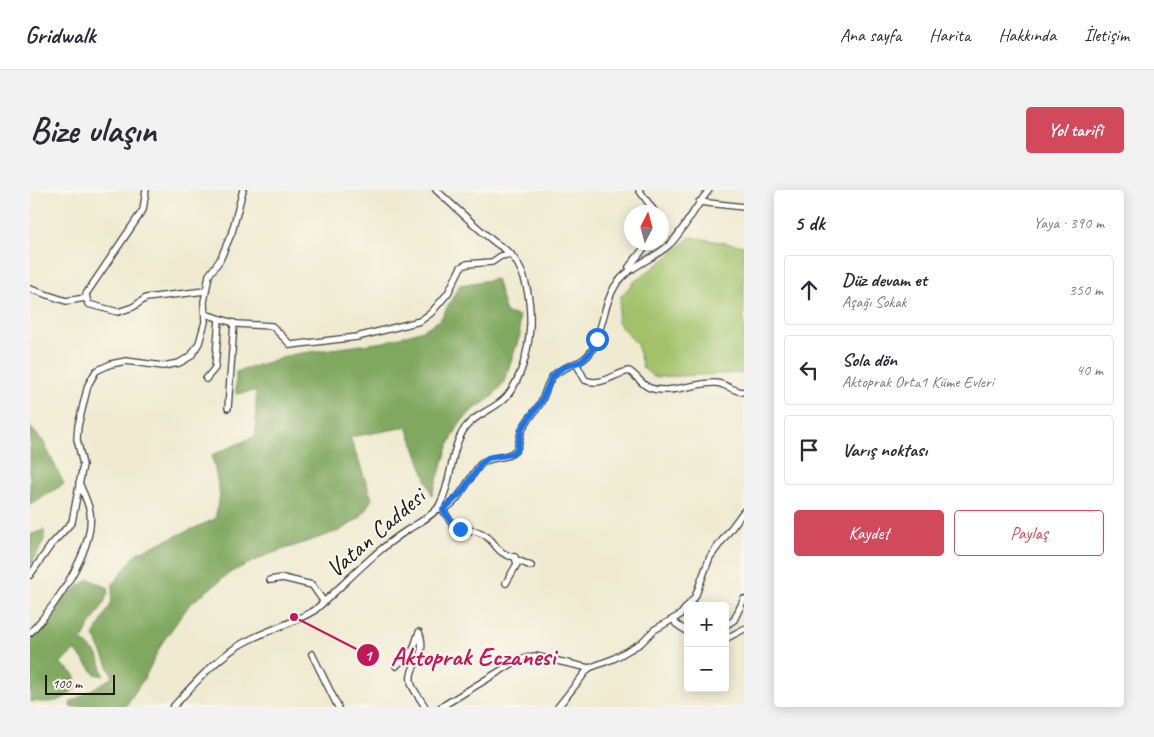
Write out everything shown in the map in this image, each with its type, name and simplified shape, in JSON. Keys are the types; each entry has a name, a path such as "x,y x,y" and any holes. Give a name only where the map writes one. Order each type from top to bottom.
{"street":[{"path":"146,190 142,210 86,294 88,304 118,312 133,307 146,298 205,291"},
{"path":"30,575 51,545 72,522 83,465 77,439 78,426 88,385 96,372 111,364 126,361 163,366 179,363 191,356 199,343 205,314 205,291 209,275 220,260 232,232 243,190"},
{"name":"Vatan Caddesi","path":"173,707 210,668 239,646 278,627 303,618 324,602 396,537 441,509 455,446 461,435 472,419 500,403 508,395 522,364 530,327 530,305 522,268 511,254 494,242 436,190"},
{"path":"639,190 650,205"},
{"path":"625,273 671,244 709,190"},
{"path":"699,202 744,207"},
{"path":"531,566 517,560 515,557 501,553 490,538 480,532 454,526 441,509 462,492 488,458 512,454 517,450 522,428 541,402 552,377 562,368 582,361 591,352 609,300 625,273 643,250"},
{"path":"205,314 234,323 272,326 291,345 357,337 420,321 431,313 448,293 461,267 467,264 492,262 501,256 511,254"},
{"path":"30,289 66,301 86,298"},
{"path":"206,379 215,368 220,319"},
{"path":"228,408 234,323"},
{"path":"576,363 580,374 589,382 600,382 629,371 647,387 653,389 684,388 716,382 734,391 744,392"},
{"path":"30,633 61,596 89,538 90,513 79,483"},
{"path":"558,707 589,668 613,659 641,643 654,630 674,619 695,597 710,557 744,511"},
{"path":"506,583 517,560"},
{"path":"270,580 284,578 312,585 324,602"},
{"path":"729,623 734,620 744,599"},
{"path":"674,619 676,624 684,629"},
{"path":"729,637 744,628"},
{"path":"396,666 413,650 419,632 422,650 413,670 411,684 426,707"},
{"path":"312,654 338,707"},
{"path":"442,707 518,660 535,656 589,668"}],"green space":[{"path":"690,237 744,246 744,373 654,377 643,368 637,344 617,322 621,296 635,281 673,253"},
{"path":"496,279 506,313 519,316 520,335 504,382 492,397 473,410 460,423 449,444 432,495 407,427 350,437 372,499 360,518 339,531 267,555 231,572 189,605 162,643 145,677 125,707 70,707 71,702 113,677 94,635 111,604 113,584 137,553 215,519 220,495 212,455 256,436 256,391 236,394 236,372 295,354 384,342 423,330 440,320 460,285"},
{"path":"30,427 43,441 64,484 30,505"},
{"path":"44,530 44,540 30,567 30,535"},
{"path":"89,579 109,588 101,608 82,640 98,655 104,676 95,674 75,650 60,663 74,674 77,686 72,692 56,701 30,701 30,642 47,623 64,597"}],"place":[{"name":"Aktoprak Eczanesi","path":"294,617"}],"route":[{"path":"460,529 454,526 443,510 462,492 480,465 488,458 512,454 517,450 522,428 541,402 552,377 562,368 582,361 591,352 597,339"}]}
